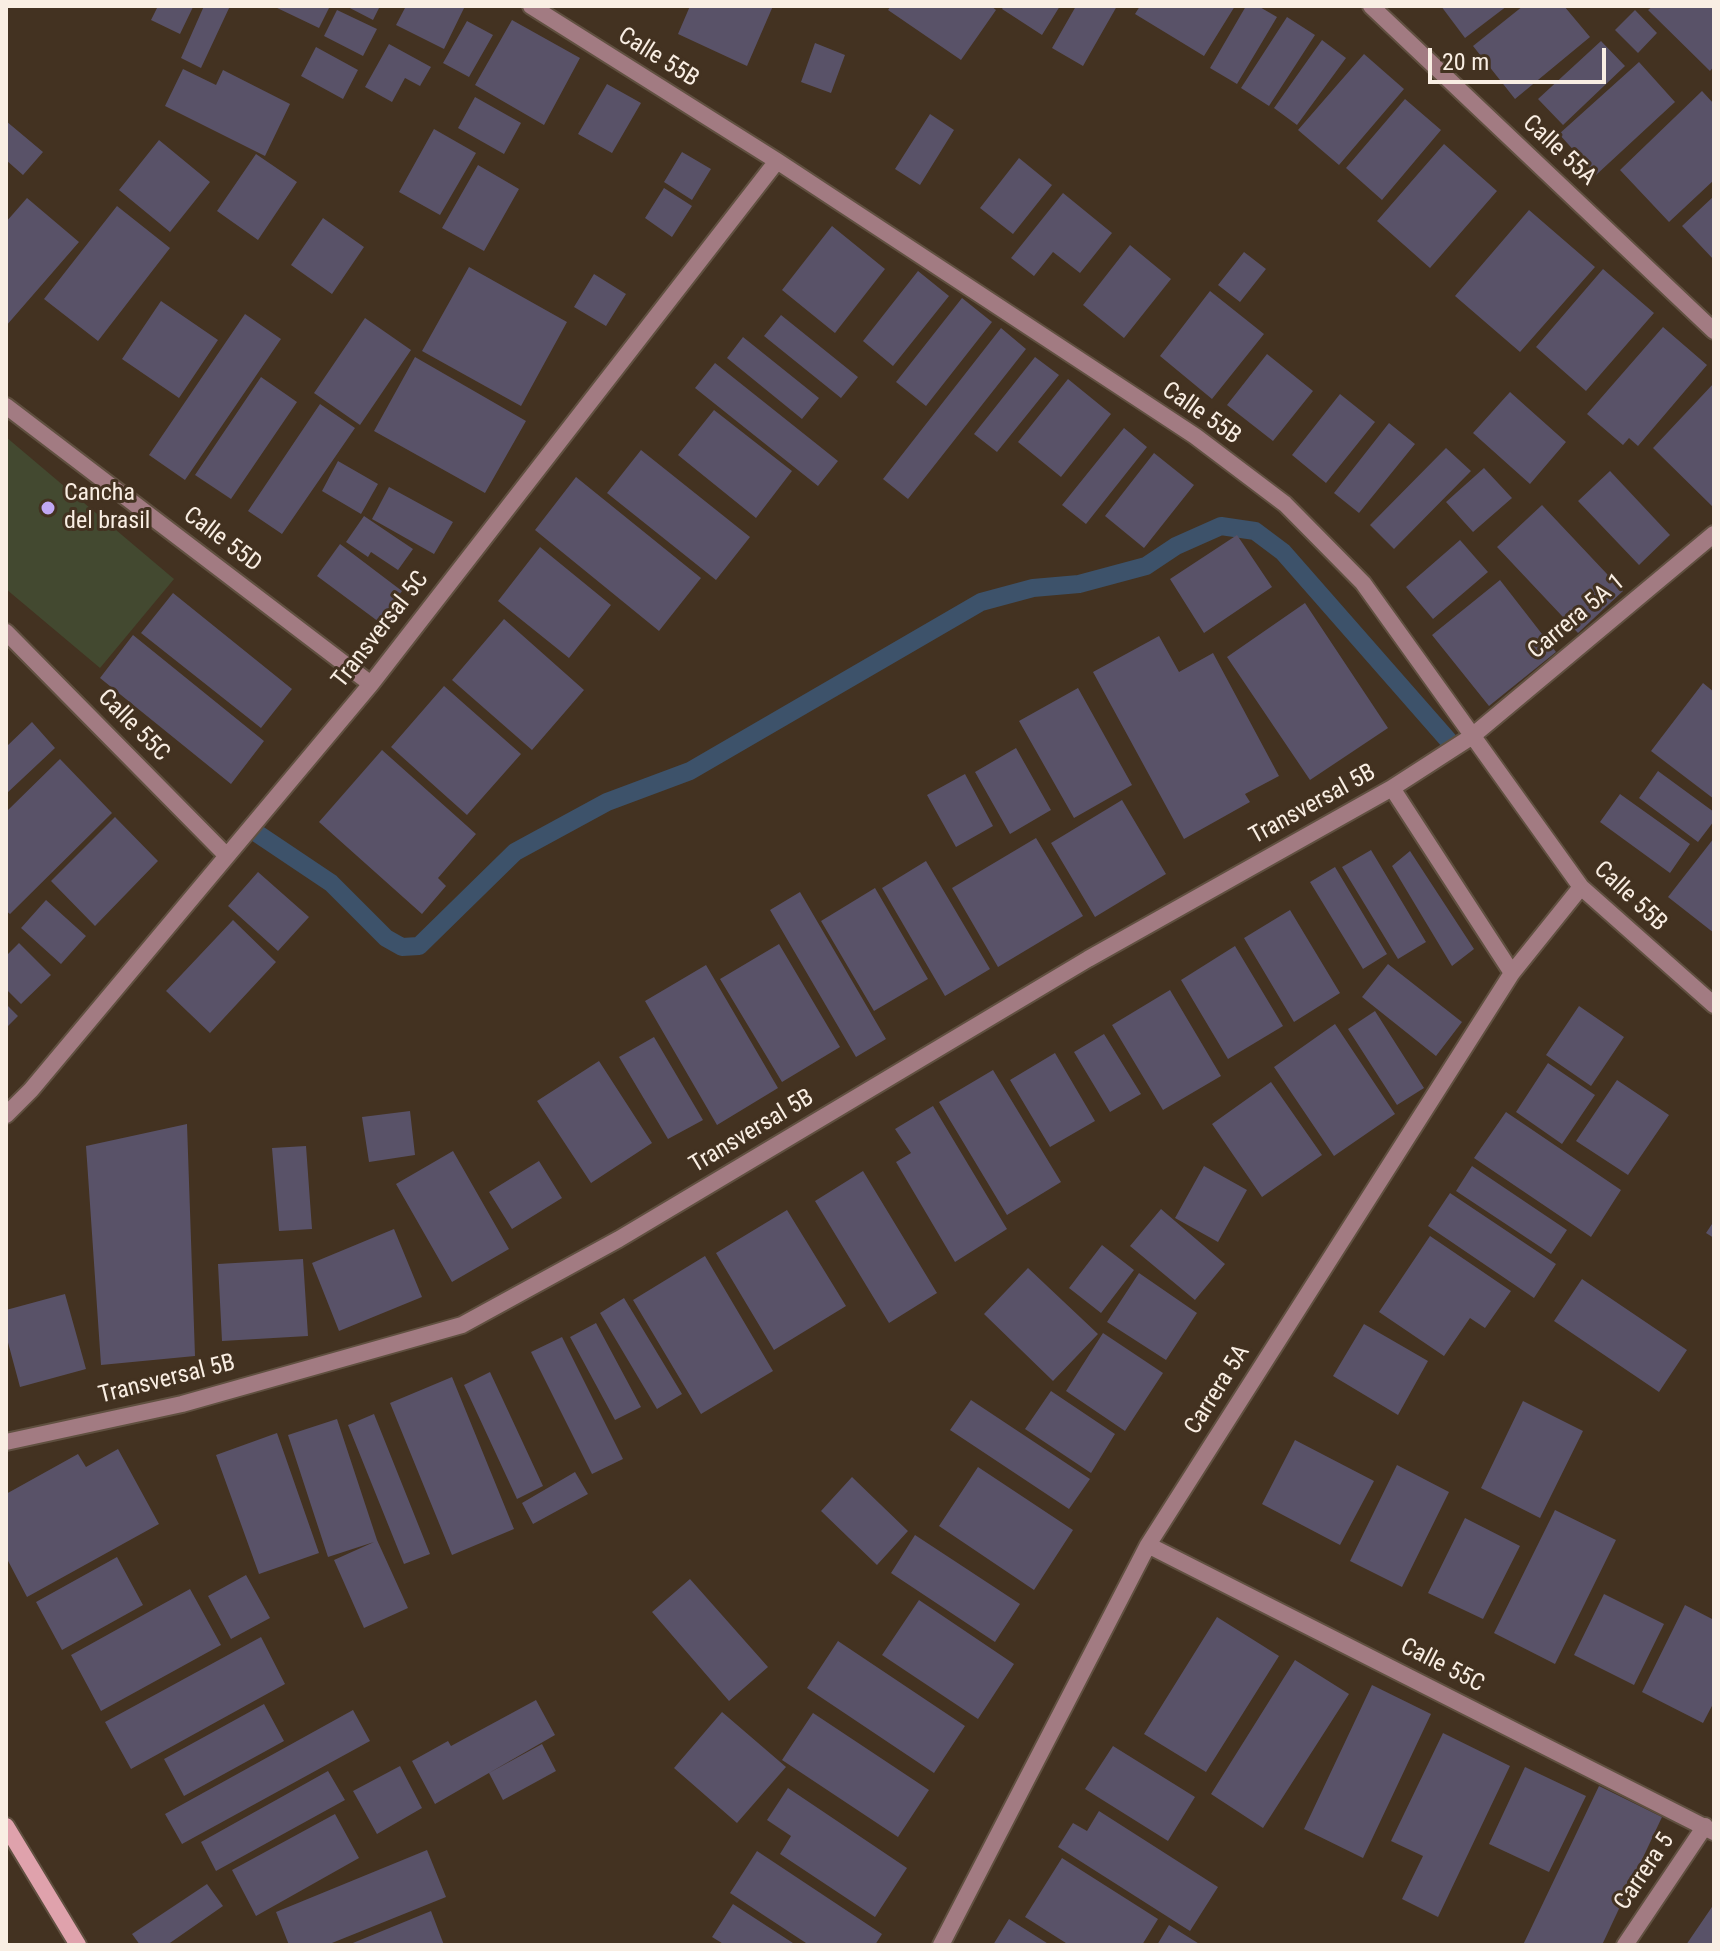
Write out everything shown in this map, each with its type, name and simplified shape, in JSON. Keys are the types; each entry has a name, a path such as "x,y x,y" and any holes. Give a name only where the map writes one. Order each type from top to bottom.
{"main road":[{"path":"6,1826 78,1945"}],"street":[{"name":"Calle 55B","path":"531,6 777,161 1195,436 1285,504 1363,583 1581,887 1714,1005"},
{"name":"Calle 55A","path":"1371,6 1714,331"},
{"name":"Transversal 5C","path":"6,1115 31,1090 371,684 777,161"},
{"name":"Calle 55D","path":"6,406 371,684"},
{"name":"Carrera 5A 1","path":"1471,737 1714,534"},
{"name":"Calle 55C","path":"6,632 226,855"},
{"name":"Transversal 5B","path":"6,1442 182,1404 462,1325 619,1239 1088,959 1392,788 1471,737"},
{"path":"1392,788 1512,973"},
{"name":"Carrera 5A","path":"941,1945 1148,1545 1512,973 1581,887"},
{"name":"Calle 55C","path":"1148,1545 1709,1829"},
{"name":"Carrera 5","path":"1625,1945 1709,1829"}],"green space":[{"name":"Cancha del brasil","path":"6,437 174,579 100,668 6,589"}],"building":[{"path":"158,6 193,7 180,34 151,20"},
{"path":"204,6 230,6 201,68 181,58"},
{"path":"273,6 330,6 319,28"},
{"path":"346,6 380,6 373,20"},
{"path":"406,6 465,6 444,49 396,25"},
{"path":"690,6 773,6 747,66 678,34"},
{"path":"891,6 991,6 996,10 961,60 888,10"},
{"path":"1004,6 1060,6 1042,35 1002,9"},
{"path":"1076,6 1117,6 1083,66 1052,48"},
{"path":"1140,6 1235,6 1204,56 1135,14"},
{"path":"1246,6 1258,6 1277,17 1237,84 1210,68"},
{"path":"1441,6 1507,6 1465,38"},
{"path":"1523,6 1564,6 1590,37 1515,99 1473,46"},
{"path":"1653,6 1714,6 1714,66 1710,71 1648,10"},
{"path":"337,10 377,29 363,56 324,36"},
{"path":"1635,10 1657,33 1638,53 1615,30"},
{"path":"1287,17 1315,35 1269,106 1241,88"},
{"path":"512,20 580,58 544,125 475,85"},
{"path":"467,21 493,35 469,77 443,63"},
{"path":"1322,40 1346,58 1297,125 1274,108"},
{"path":"1601,41 1625,66 1563,125 1538,99"},
{"path":"815,43 845,55 831,93 801,82"},
{"path":"389,44 431,67 420,86 405,78 392,102 365,87"},
{"path":"316,47 358,70 343,99 301,76"},
{"path":"1364,54 1404,89 1339,165 1298,130"},
{"path":"1639,62 1675,102 1596,175 1559,134"},
{"path":"183,69 216,85 223,70 290,104 265,156 165,106"},
{"path":"607,84 641,103 612,153 578,134"},
{"path":"1702,91 1714,104 1714,180 1669,222 1620,170"},
{"path":"475,97 521,123 504,154 458,128"},
{"path":"1405,99 1441,130 1382,200 1346,168"},
{"path":"930,114 954,130 920,185 895,169"},
{"path":"6,121 43,152 23,175 6,160"},
{"path":"434,129 476,153 440,215 399,192"},
{"path":"159,140 210,182 170,232 119,190"},
{"path":"1444,144 1497,191 1430,268 1377,221"},
{"path":"682,152 711,169 692,200 664,182"},
{"path":"256,154 297,182 258,240 217,211"},
{"path":"1019,158 1052,185 1013,234 980,208"},
{"path":"478,165 519,189 484,251 442,228"},
{"path":"664,188 692,206 672,237 645,218"},
{"path":"1063,193 1112,233 1080,273 1053,252 1034,276 1011,258"},
{"path":"1714,196 1714,260 1682,226"},
{"path":"27,198 79,242 6,326 6,222"},
{"path":"117,206 170,248 98,341 44,299"},
{"path":"1529,210 1595,267 1520,352 1455,296"},
{"path":"323,218 364,247 332,294 291,265"},
{"path":"832,226 885,269 835,333 782,290"},
{"path":"1130,245 1171,279 1124,338 1083,305"},
{"path":"1244,252 1266,269 1240,302 1218,285"},
{"path":"469,267 567,322 521,406 422,351"},
{"path":"1603,269 1654,313 1586,391 1536,347"},
{"path":"918,271 949,296 893,366 863,341"},
{"path":"594,274 626,294 606,326 574,307"},
{"path":"1210,291 1264,334 1212,399 1160,356"},
{"path":"962,298 992,322 926,406 896,382"},
{"path":"161,301 218,340 179,398 122,359"},
{"path":"245,314 281,339 185,480 149,455"},
{"path":"781,315 858,377 841,398 764,336"},
{"path":"365,318 411,350 360,425 314,393"},
{"path":"1663,327 1707,365 1638,446 1629,438 1623,445 1587,414"},
{"path":"1001,328 1026,349 908,499 883,479"},
{"path":"743,337 819,398 802,419 727,358"},
{"path":"1267,354 1313,391 1273,441 1227,405"},
{"path":"415,357 526,421 485,493 374,431"},
{"path":"1035,357 1059,375 997,452 974,434"},
{"path":"715,363 838,461 818,486 695,388"},
{"path":"261,377 297,402 231,499 195,475"},
{"path":"1068,379 1111,414 1061,477 1018,442"},
{"path":"1714,383 1714,508 1653,448"},
{"path":"1510,392 1566,442 1530,484 1473,433"},
{"path":"1340,394 1375,422 1326,483 1292,455"},
{"path":"320,404 355,428 282,534 248,511"},
{"path":"714,410 792,471 756,518 678,455"},
{"path":"1389,423 1415,444 1359,513 1334,493"},
{"path":"1124,428 1147,447 1086,524 1062,505"},
{"path":"1446,448 1471,471 1394,549 1370,525"},
{"path":"641,450 750,537 716,580 607,493"},
{"path":"1154,453 1194,485 1144,548 1105,516"},
{"path":"338,461 378,484 361,514 322,491"},
{"path":"1484,468 1512,498 1473,532 1446,502"},
{"path":"1610,471 1670,535 1639,565 1578,501"},
{"path":"576,477 701,578 659,631 535,530"},
{"path":"389,487 453,522 434,554 372,519"},
{"path":"1542,505 1623,591 1578,633 1497,547"},
{"path":"364,516 413,549 398,570 371,552 368,557 346,542"},
{"path":"1237,535 1272,587 1204,633 1170,579"},
{"path":"1460,540 1488,572 1433,619 1406,587"},
{"path":"340,544 402,591 379,622 317,576"},
{"path":"540,547 611,605 569,658 498,601"},
{"path":"1500,580 1556,652 1489,706 1432,635"},
{"path":"173,593 292,689 261,728 141,633"},
{"path":"1305,603 1388,728 1310,780 1227,657"},
{"path":"504,619 584,690 532,750 452,680"},
{"path":"133,635 264,741 231,784 100,678"},
{"path":"1159,636 1179,672 1213,653 1279,776 1245,794 1250,802 1184,839 1093,672"},
{"path":"1703,683 1714,692 1714,799 1651,751"},
{"path":"444,686 521,754 467,815 391,747"},
{"path":"1078,688 1132,785 1074,818 1019,721"},
{"path":"32,722 55,748 6,794 6,747"},
{"path":"1016,748 1051,810 1010,834 975,772"},
{"path":"382,750 476,834 438,878 446,886 422,914 319,822"},
{"path":"60,759 112,813 10,914 6,911 6,812"},
{"path":"1658,771 1714,812 1714,821 1698,842 1639,798"},
{"path":"965,774 993,826 956,847 927,795"},
{"path":"1620,794 1690,844 1670,873 1600,822"},
{"path":"1122,800 1166,874 1095,917 1051,843"},
{"path":"115,817 158,861 95,926 51,881"},
{"path":"1036,838 1083,916 998,967 952,888"},
{"path":"1714,838 1714,933 1668,897"},
{"path":"1371,850 1426,942 1398,959 1342,867"},
{"path":"1410,851 1474,949 1452,966 1392,866"},
{"path":"926,861 990,969 945,996 882,888"},
{"path":"1335,867 1387,954 1363,969 1310,882"},
{"path":"258,872 309,917 278,951 228,906"},
{"path":"875,888 928,979 874,1011 821,921"},
{"path":"800,892 886,1039 856,1057 770,910"},
{"path":"46,900 86,936 61,964 21,928"},
{"path":"1290,910 1340,993 1294,1022 1244,938"},
{"path":"233,920 276,962 210,1033 166,991"},
{"path":"19,943 51,975 21,1004 6,989 6,956"},
{"path":"779,944 840,1047 782,1082 720,979"},
{"path":"1235,946 1283,1026 1228,1059 1181,980"},
{"path":"1388,964 1462,1022 1436,1056 1362,997"},
{"path":"706,965 778,1088 717,1125 645,1001"},
{"path":"1170,990 1221,1076 1163,1110 1112,1025"},
{"path":"6,1004 18,1016 6,1028"},
{"path":"1579,1006 1624,1037 1591,1086 1546,1055"},
{"path":"1375,1011 1424,1088 1397,1105 1348,1029"},
{"path":"1335,1024 1395,1114 1334,1156 1274,1067"},
{"path":"1104,1034 1141,1094 1110,1112 1074,1052"},
{"path":"654,1037 703,1120 668,1139 619,1057"},
{"path":"1055,1053 1095,1121 1050,1147 1010,1080"},
{"path":"599,1061 652,1143 591,1183 537,1101"},
{"path":"1548,1063 1595,1095 1562,1144 1516,1112"},
{"path":"993,1070 1061,1182 1007,1215 939,1102"},
{"path":"1617,1080 1669,1115 1628,1175 1576,1141"},
{"path":"1271,1082 1322,1155 1262,1197 1212,1124"},
{"path":"933,1106 1007,1229 955,1262 896,1162 911,1153 895,1129"},
{"path":"410,1111 415,1155 369,1162 362,1117"},
{"path":"1506,1112 1621,1190 1591,1237 1474,1158"},
{"path":"187,1124 195,1356 101,1365 86,1146"},
{"path":"306,1146 312,1229 279,1231 272,1148"},
{"path":"453,1151 509,1249 452,1282 396,1184"},
{"path":"539,1161 562,1198 512,1229 489,1192"},
{"path":"1204,1166 1247,1190 1218,1242 1175,1218"},
{"path":"1472,1166 1567,1230 1551,1254 1456,1191"},
{"path":"863,1171 937,1293 889,1323 815,1201"},
{"path":"1450,1193 1556,1264 1534,1298 1428,1226"},
{"path":"1161,1209 1225,1264 1195,1300 1130,1246"},
{"path":"787,1210 846,1306 774,1350 716,1253"},
{"path":"1714,1221 1714,1238 1706,1233"},
{"path":"394,1229 422,1297 339,1331 312,1263"},
{"path":"1430,1236 1511,1291 1485,1328 1470,1318 1444,1356 1379,1312"},
{"path":"1102,1245 1134,1270 1101,1313 1069,1288"},
{"path":"705,1256 773,1371 701,1414 633,1300"},
{"path":"303,1259 308,1336 222,1341 218,1264"},
{"path":"1028,1268 1098,1334 1053,1381 984,1314"},
{"path":"1139,1273 1197,1313 1166,1360 1107,1322"},
{"path":"1582,1279 1687,1350 1659,1392 1554,1321"},
{"path":"65,1294 86,1369 20,1387 6,1335 6,1310"},
{"path":"624,1298 682,1394 657,1409 600,1313"},
{"path":"596,1323 641,1407 615,1420 570,1337"},
{"path":"1364,1324 1428,1361 1398,1415 1333,1376"},
{"path":"1103,1333 1163,1373 1125,1431 1066,1391"},
{"path":"562,1337 623,1459 592,1474 531,1352"},
{"path":"490,1372 543,1486 517,1499 464,1385"},
{"path":"452,1377 514,1529 452,1555 390,1403"},
{"path":"1051,1391 1115,1434 1091,1473 1025,1429"},
{"path":"971,1400 1090,1479 1069,1509 950,1430"},
{"path":"1523,1401 1583,1431 1540,1518 1481,1488"},
{"path":"374,1414 430,1554 404,1564 348,1425"},
{"path":"337,1419 377,1540 408,1608 364,1628 334,1560 374,1542 328,1557 288,1435"},
{"path":"277,1433 319,1553 259,1574 216,1455"},
{"path":"1295,1440 1374,1481 1340,1545 1262,1504"},
{"path":"118,1449 159,1524 27,1597 6,1557 6,1494 78,1454 86,1467"},
{"path":"1397,1465 1449,1492 1402,1587 1350,1561"},
{"path":"978,1467 1073,1530 1034,1590 939,1526"},
{"path":"575,1472 588,1494 533,1524 522,1503"},
{"path":"852,1477 908,1531 877,1565 821,1511"},
{"path":"1555,1510 1616,1540 1555,1664 1494,1633"},
{"path":"1465,1518 1520,1546 1483,1619 1428,1593"},
{"path":"915,1535 1020,1604 995,1642 891,1573"},
{"path":"117,1557 143,1605 62,1650 36,1602"},
{"path":"246,1575 270,1618 231,1639 208,1596"},
{"path":"690,1579 768,1667 729,1701 652,1612"},
{"path":"190,1589 221,1645 101,1711 71,1655"},
{"path":"1604,1594 1664,1624 1634,1685 1574,1655"},
{"path":"919,1600 1014,1664 978,1719 882,1655"},
{"path":"1685,1605 1714,1620 1714,1702 1703,1723 1642,1692"},
{"path":"1217,1617 1279,1656 1206,1772 1144,1734"},
{"path":"261,1637 285,1684 131,1769 105,1722"},
{"path":"838,1641 965,1726 934,1773 807,1688"},
{"path":"1295,1660 1349,1694 1263,1828 1211,1794"},
{"path":"1372,1685 1431,1714 1363,1858 1304,1829"},
{"path":"536,1700 555,1735 435,1804 412,1761 448,1741 451,1746"},
{"path":"264,1704 284,1741 184,1796 164,1759"},
{"path":"353,1710 370,1741 182,1844 165,1814"},
{"path":"722,1712 786,1767 737,1823 674,1768"},
{"path":"813,1713 929,1790 898,1837 782,1760"},
{"path":"1443,1733 1510,1766 1438,1917 1402,1899 1423,1856 1391,1841"},
{"path":"542,1744 556,1771 503,1800 489,1773"},
{"path":"1113,1746 1195,1797 1168,1841 1085,1789"},
{"path":"400,1766 422,1808 377,1834 353,1791"},
{"path":"1525,1767 1586,1796 1549,1872 1489,1844"},
{"path":"328,1771 345,1800 216,1871 201,1842"},
{"path":"1599,1786 1662,1817 1602,1945 1523,1945"},
{"path":"788,1788 907,1868 875,1917 780,1854 791,1836 767,1820"},
{"path":"1099,1811 1218,1887 1190,1931 1058,1847 1073,1823 1087,1831"},
{"path":"335,1814 359,1858 256,1916 232,1870"},
{"path":"427,1850 446,1897 327,1945 289,1945 276,1912"},
{"path":"757,1851 882,1934 875,1945 809,1945 730,1893"},
{"path":"1062,1858 1158,1919 1142,1945 1069,1945 1025,1917"},
{"path":"207,1884 223,1906 167,1945 140,1945 132,1934"},
{"path":"733,1904 796,1945 725,1945 712,1937"},
{"path":"1714,1904 1714,1945 1686,1945"},
{"path":"431,1911 444,1945 348,1945"},
{"path":"1009,1919 1050,1945 993,1945"},
{"path":"1169,1925 1201,1945 1157,1945"}],"waterway":[{"path":"249,828 331,883 386,938 402,947 419,946 515,852 607,802 690,771 981,602 1033,588 1079,584 1146,566 1176,546 1221,526 1255,531 1283,552 1455,748"}],"place":[{"name":"Cancha del brasil","path":"48,508"}]}
